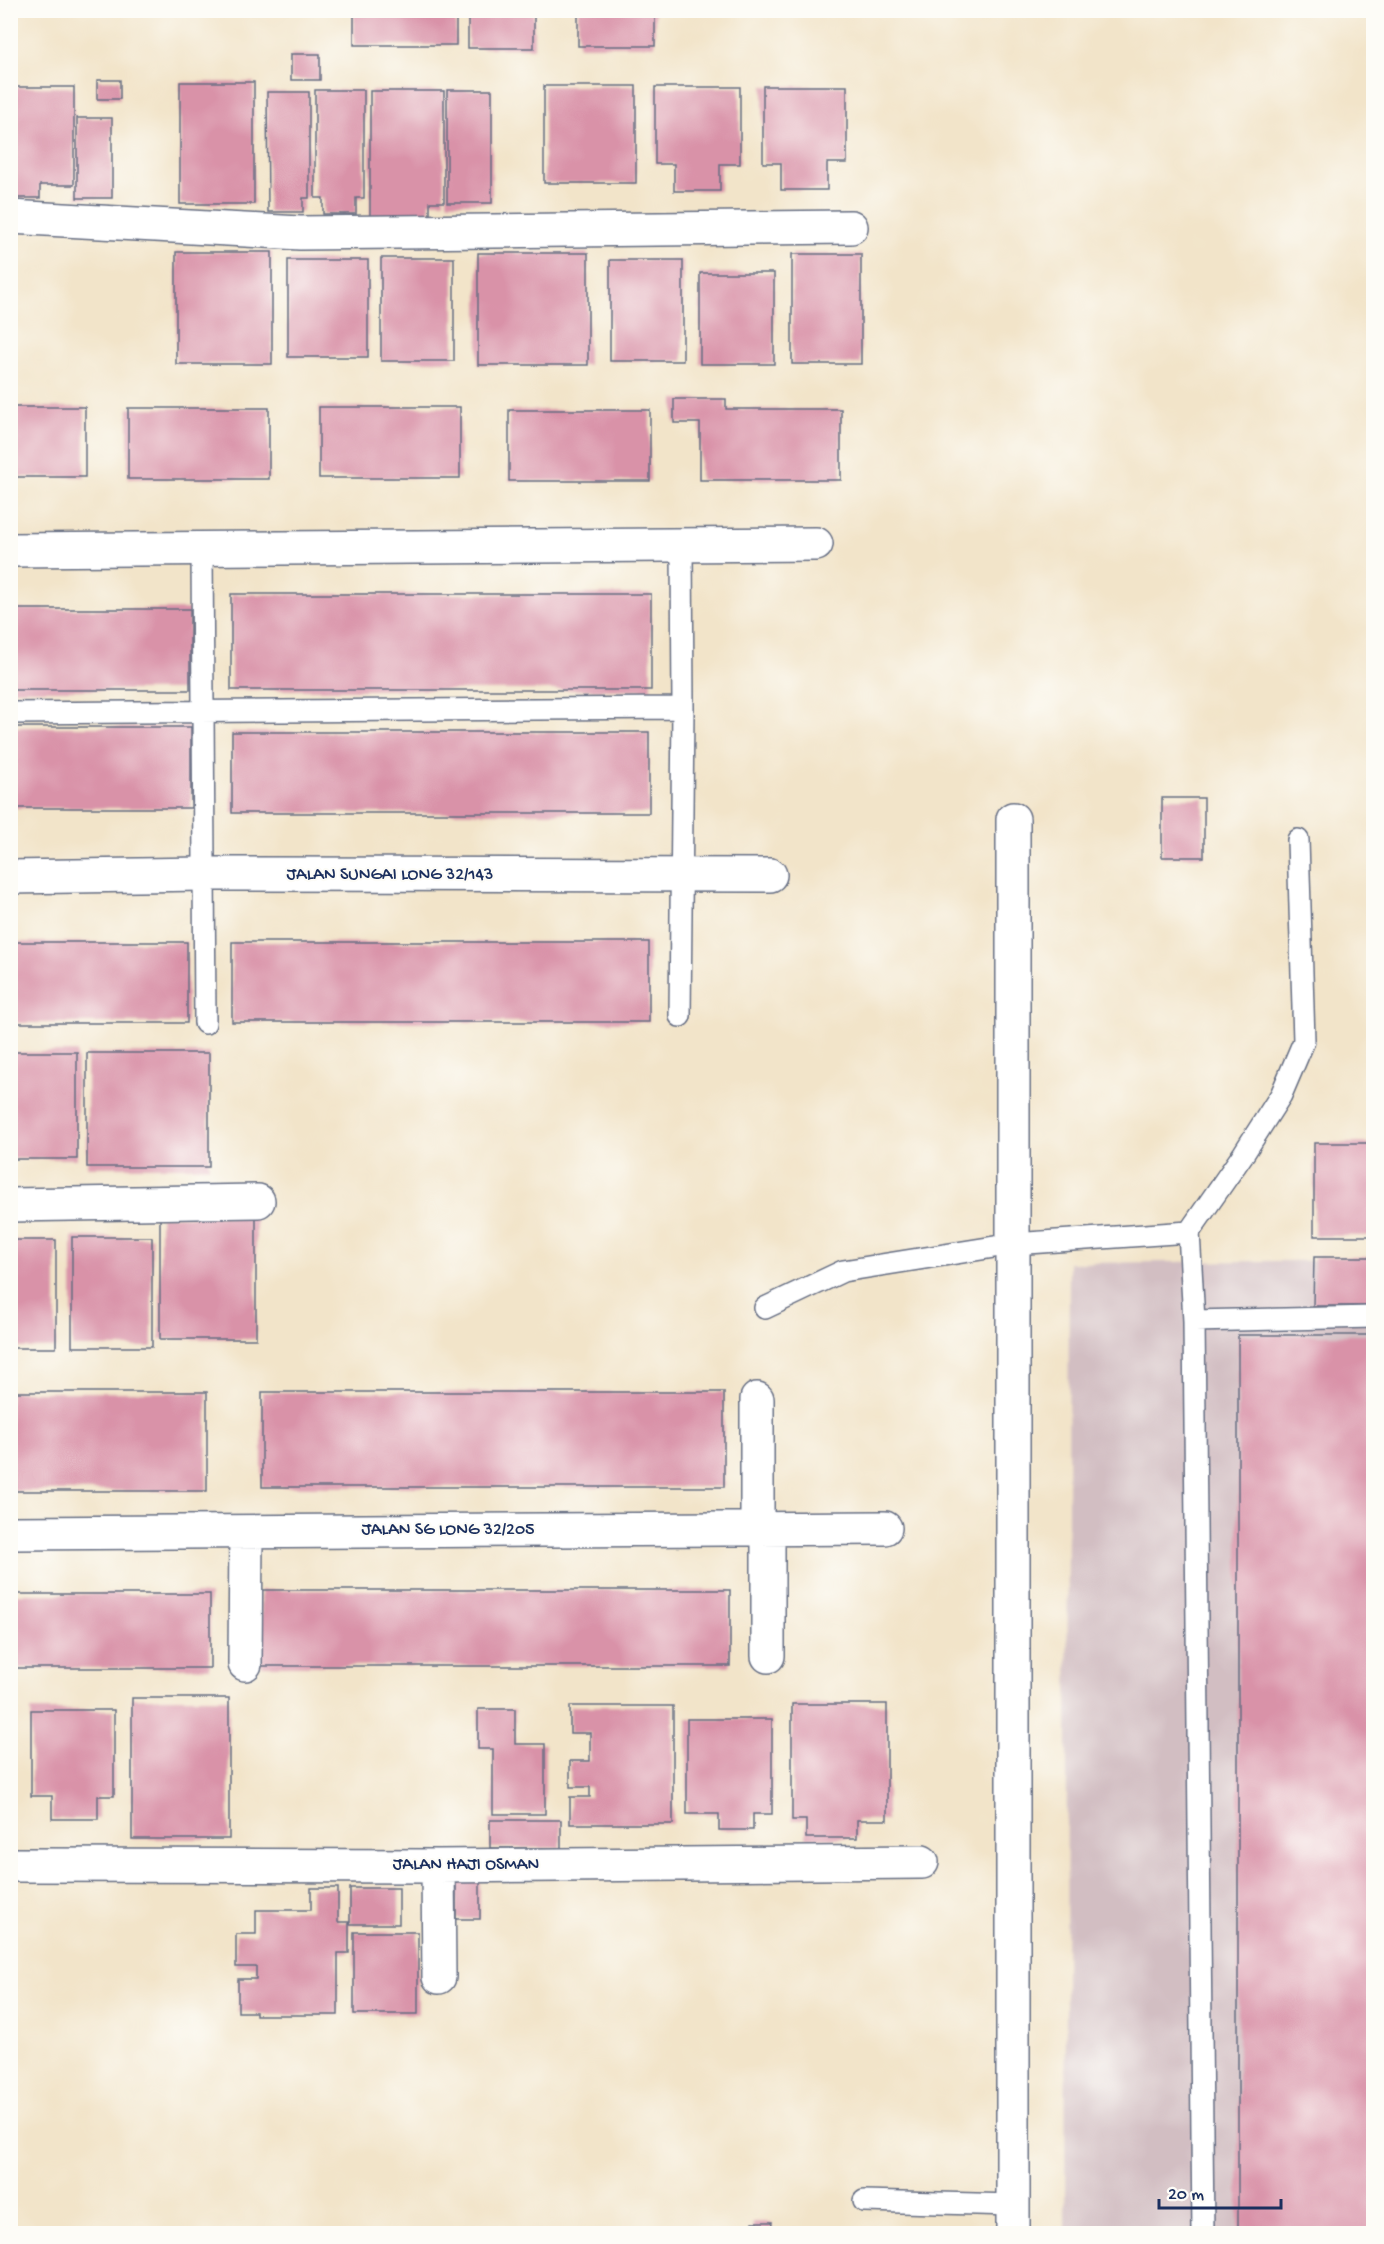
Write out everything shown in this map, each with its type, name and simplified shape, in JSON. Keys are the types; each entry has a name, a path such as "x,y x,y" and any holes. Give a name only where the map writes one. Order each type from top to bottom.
{"street":[{"path":"10,217 300,233 851,227"},
{"path":"10,550 816,544"},
{"path":"1013,819 1013,2219"},
{"name":"JALAN SUNGAI LONG 32/143","path":"10,877 203,874 770,875"},
{"path":"10,1205 258,1201"},
{"path":"758,1400 768,1656"},
{"name":"JALAN SG LONG 32/205","path":"10,1533 885,1528"},
{"path":"245,1664 246,1532"},
{"name":"JALAN HAJI OSMAN","path":"10,1865 438,1866 922,1862"},
{"path":"438,1866 440,1977"}],"lane":[{"path":"680,1016 682,545"},
{"path":"202,550 205,1023"},
{"path":"10,713 683,708"},
{"path":"1203,2234 1194,1321 1189,1232 1281,1095 1304,1041 1298,840"},
{"path":"765,1308 843,1271 1013,1244 1189,1232"},
{"path":"1194,1321 1374,1317"},
{"path":"864,2201 1013,2219"}],"shaded area":[{"path":"1373,1260 1373,2233 1065,2234 1069,1263"}],"building":[{"path":"354,10 456,10 456,45 354,45"},
{"path":"468,10 534,10 534,48 468,48"},
{"path":"578,10 655,10 655,46 578,46"},
{"path":"291,54 320,54 320,80 291,80"},
{"path":"97,80 120,80 120,99 97,99"},
{"path":"180,82 254,82 254,204 180,204"},
{"path":"544,86 636,86 636,183 544,183"},
{"path":"763,86 847,86 847,163 827,163 827,190 781,190 781,163 763,163"},
{"path":"10,87 74,87 74,185 40,185 40,198 10,198"},
{"path":"655,87 740,87 740,164 720,164 720,191 674,191 674,164 655,164"},
{"path":"315,90 364,90 364,198 356,198 356,214 323,214 323,198 315,198"},
{"path":"447,90 492,90 492,203 447,203"},
{"path":"370,91 444,91 444,202 430,202 430,220 370,220"},
{"path":"267,92 309,92 309,198 303,198 303,212 268,212"},
{"path":"77,118 112,118 112,198 77,198"},
{"path":"176,252 272,252 272,364 176,364"},
{"path":"478,253 588,253 588,365 478,365"},
{"path":"792,254 861,254 861,364 792,364"},
{"path":"381,258 454,258 454,361 381,361"},
{"path":"288,260 368,260 368,357 288,357"},
{"path":"610,260 683,260 683,361 610,361"},
{"path":"700,273 774,273 774,364 700,364"},
{"path":"674,399 726,399 726,409 841,409 841,480 700,480 700,423 674,423"},
{"path":"10,407 85,407 85,477 10,477"},
{"path":"319,407 460,407 460,478 319,478"},
{"path":"128,408 269,408 269,479 128,479"},
{"path":"509,410 650,410 650,481 509,481"},
{"path":"231,594 651,594 651,690 231,690"},
{"path":"10,609 190,609 190,690 10,690"},
{"path":"10,727 191,727 191,808 10,808"},
{"path":"232,732 649,732 649,813 232,813"},
{"path":"1162,798 1204,798 1204,857 1162,857"},
{"path":"10,942 187,942 187,1023 10,1023"},
{"path":"232,942 649,942 649,1022 232,1022"},
{"path":"10,1052 77,1052 77,1159 10,1159"},
{"path":"87,1053 209,1053 209,1167 87,1167"},
{"path":"1314,1143 1374,1143 1374,1236 1314,1236"},
{"path":"160,1216 256,1216 256,1339 160,1339"},
{"path":"72,1237 152,1237 152,1347 72,1347"},
{"path":"10,1240 56,1240 56,1348 10,1348"},
{"path":"1314,1257 1374,1257 1374,1306 1313,1306"},
{"path":"1238,1335 1374,1335 1374,2234 1238,2234"},
{"path":"10,1392 207,1392 207,1491 10,1491"},
{"path":"262,1392 724,1392 724,1487 262,1487"},
{"path":"261,1590 730,1590 730,1666 261,1666"},
{"path":"10,1594 210,1594 210,1668 10,1668"},
{"path":"132,1698 229,1698 229,1839 132,1839"},
{"path":"792,1704 887,1704 887,1820 857,1820 857,1838 806,1838 806,1820 792,1820"},
{"path":"570,1706 673,1706 673,1824 570,1824 570,1797 590,1797 590,1787 570,1787 570,1761 590,1761 590,1733 570,1733"},
{"path":"478,1709 515,1709 515,1744 545,1744 545,1814 493,1814 493,1749 478,1749"},
{"path":"31,1710 114,1710 114,1796 98,1796 98,1819 52,1819 52,1796 31,1796"},
{"path":"687,1719 772,1719 772,1814 753,1814 753,1830 719,1830 719,1814 687,1814"},
{"path":"490,1820 561,1820 561,1848 490,1848"},
{"path":"456,1878 480,1878 480,1919 456,1919"},
{"path":"311,1888 338,1888 338,1922 349,1922 349,1953 338,1953 338,2015 256,2015 256,2012 238,2012 238,1979 256,1979 256,1967 236,1967 236,1934 256,1934 256,1910 311,1910"},
{"path":"350,1888 399,1888 399,1924 350,1924"},
{"path":"10,1899 13,1899 13,1929 10,1929"},
{"path":"354,1932 418,1932 418,2014 354,2014"},
{"path":"753,2222 772,2222 771,2234 752,2234"}]}
